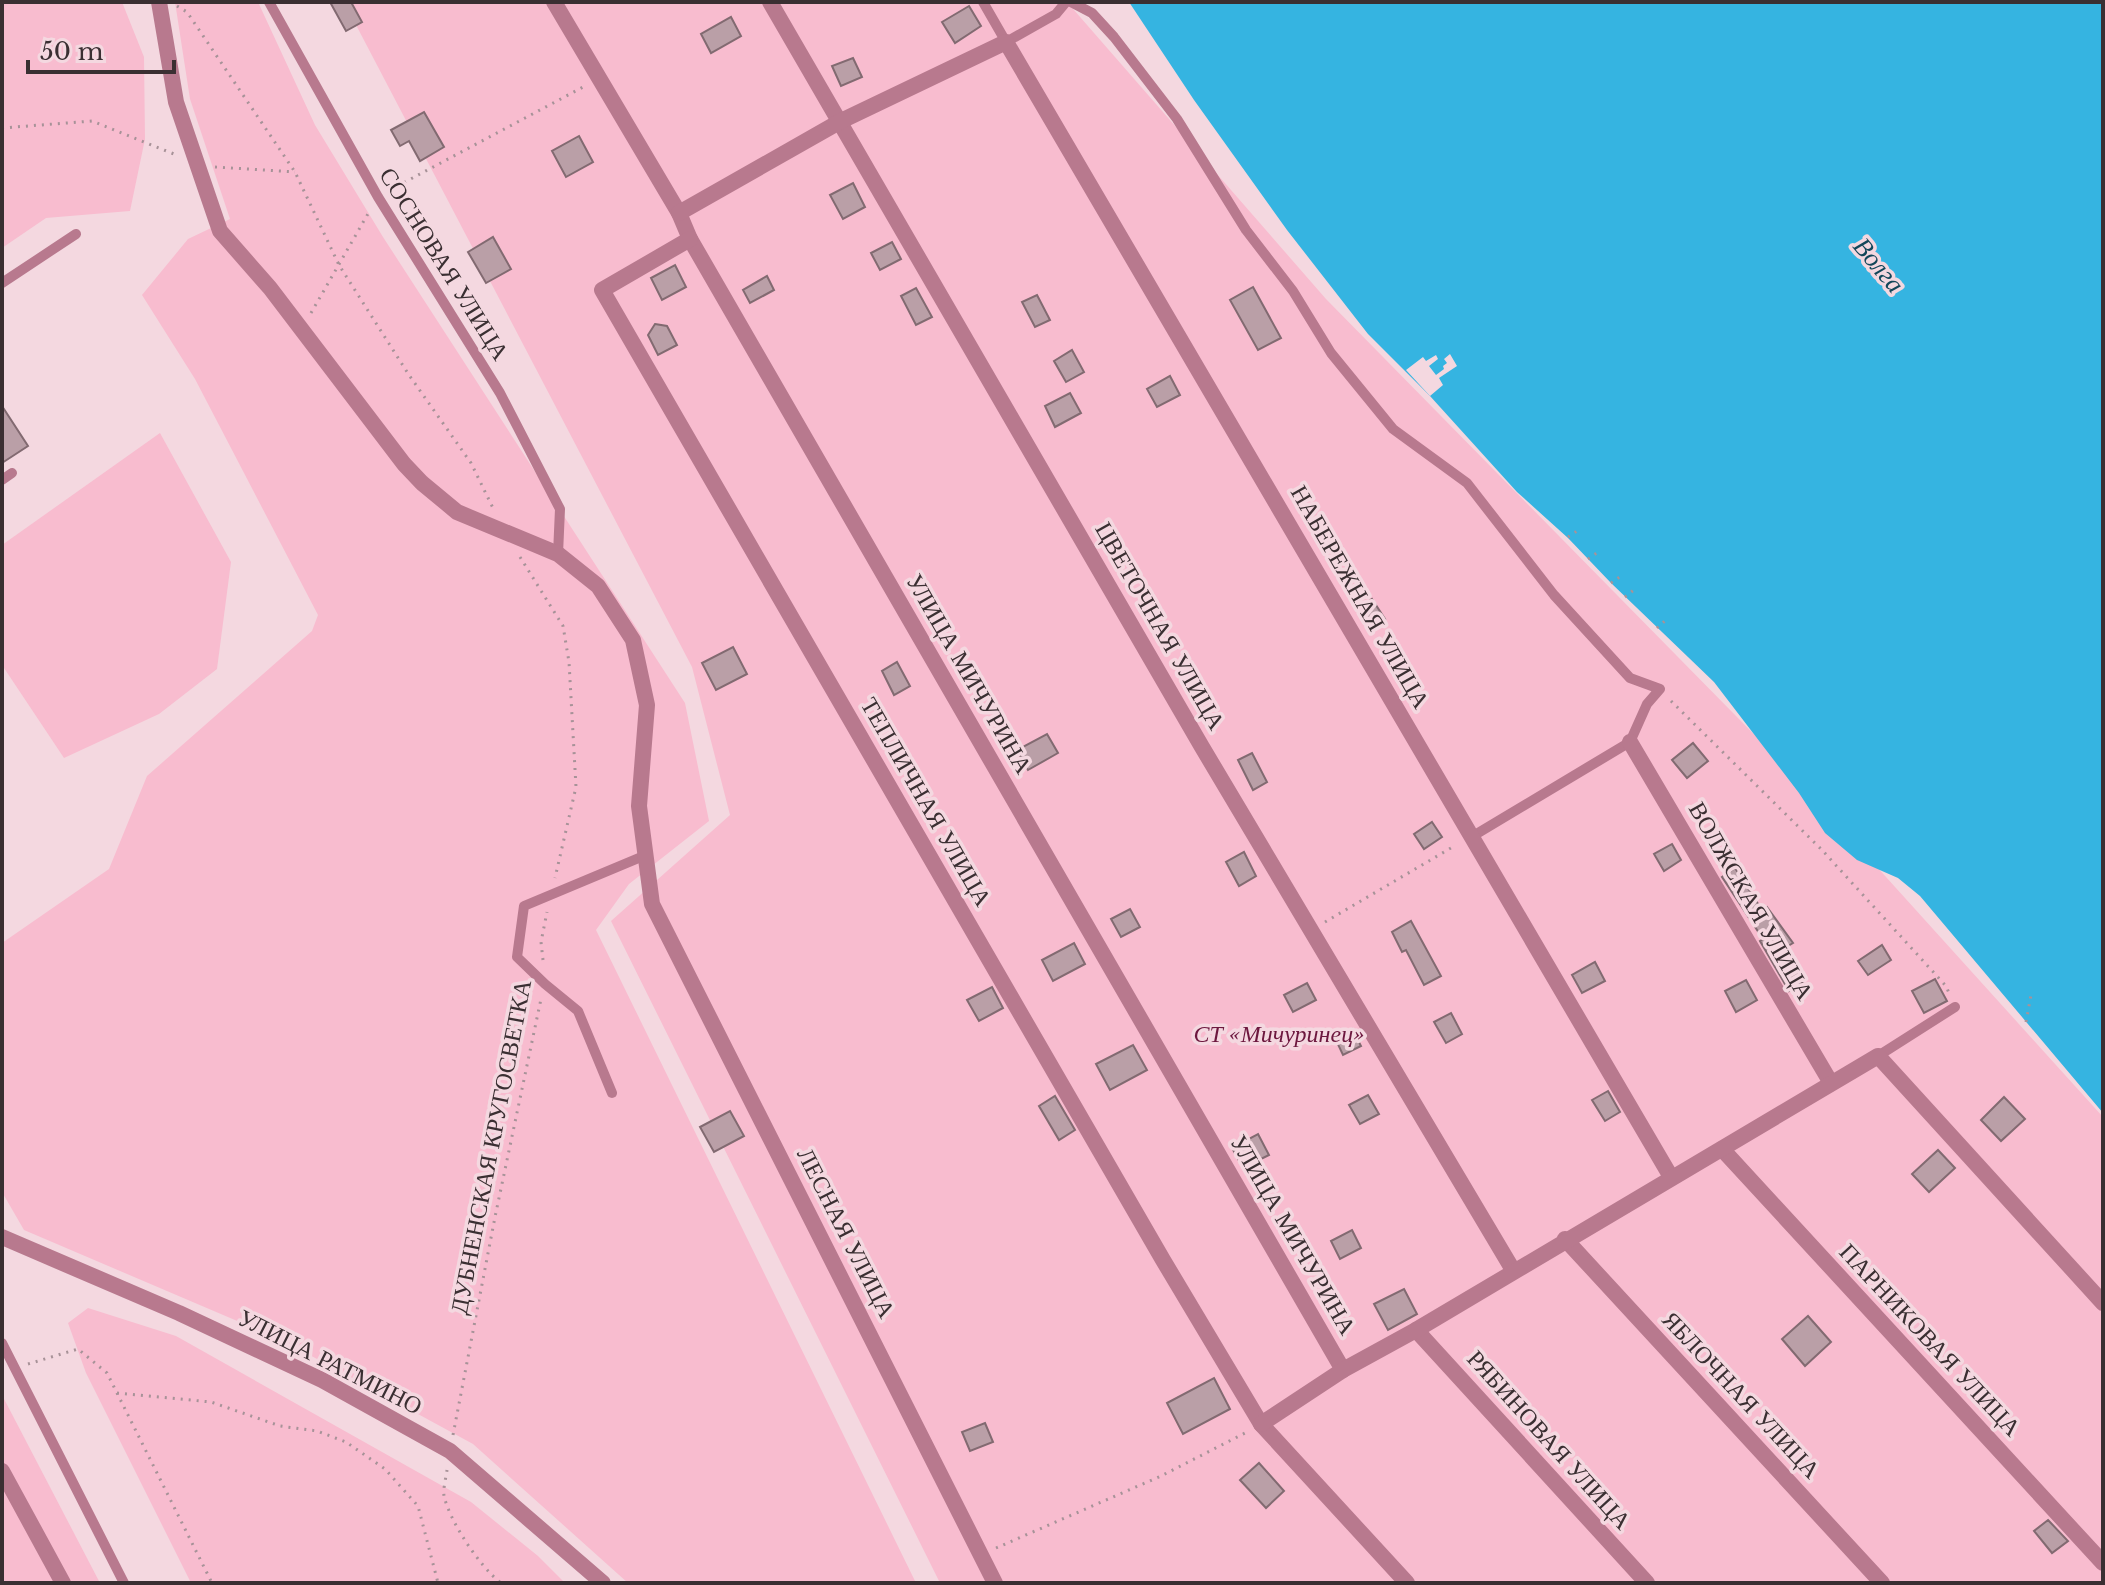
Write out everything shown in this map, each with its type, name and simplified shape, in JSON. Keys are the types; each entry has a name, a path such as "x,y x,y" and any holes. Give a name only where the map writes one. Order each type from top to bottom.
{"street":[{"name":"ЛЕСНАЯ УЛИЦА","path":"159,2 176,102 220,231 422,483 457,512 558,554 598,586 633,640 647,705 639,806 652,904 995,1583"},
{"name":"УЛИЦА МИЧУРИНА","path":"554,2 679,213 690,239 1343,1370"},
{"name":"ЦВЕТОЧНАЯ УЛИЦА","path":"770,2 1202,747 1513,1270"},
{"path":"679,213 841,121 1006,42"},
{"name":"НАБЕРЕЖНАЯ УЛИЦА","path":"1006,42 1671,1177"},
{"name":"ТЕПЛИЧНАЯ УЛИЦА","path":"690,239 602,290 1261,1424"},
{"name":"ВОЛЖСКАЯ УЛИЦА","path":"1630,742 1831,1083"},
{"path":"1407,1583 1261,1424 1343,1370 1416,1330 1878,1056 2103,1303"},
{"name":"ПАРНИКОВАЯ УЛИЦА","path":"1722,1149 2103,1563"},
{"name":"УЛИЦА РАТМИНО","path":"2,1237 179,1313 322,1380 450,1451 603,1583"},
{"name":"ЯБЛОЧНАЯ УЛИЦА","path":"1565,1239 1882,1583"},
{"name":"РЯБИНОВАЯ УЛИЦА","path":"1416,1330 1647,1583"},
{"path":"2,1471 63,1583"}],"lane":[{"name":"СОСНОВАЯ УЛИЦА","path":"269,2 378,197 500,393 560,509 558,554"},
{"path":"983,2 1006,42 1056,14 1068,2 1092,13 1177,119 1246,230 1293,291 1331,353 1393,429 1467,483 1554,595 1630,678 1660,689 1647,704 1630,742 1473,836"},
{"path":"2,283 76,234"},
{"path":"612,1093 578,1011 517,957 524,906 646,855"},
{"path":"1878,1056 1955,1007"},
{"path":"2,1343 124,1583"}],"path":[{"name":"ДУБНЕНСКАЯ КРУГОСВЕТКА","path":"170,2 187,12 295,172 339,265 409,375 471,463 505,532 563,626 569,662 576,787 541,942 545,984 495,1217 443,1494 457,1526 490,1575 501,1583"},
{"path":"301,329 378,197 599,79"},
{"path":"2,128 92,121 198,165 295,172"},
{"path":"1568,537 1580,529"},
{"path":"1588,559 1601,550"},
{"path":"1611,583 1621,576"},
{"path":"1625,597 1635,589"},
{"path":"1657,628 1667,619"},
{"path":"1660,689 1822,850 1946,986 1955,1007"},
{"path":"1311,930 1473,836"},
{"path":"2026,1022 2031,995"},
{"path":"15,1368 78,1349 107,1373 212,1583"},
{"path":"117,1393 211,1402 280,1426 317,1431 346,1442 385,1469 418,1506 438,1583"},
{"path":"981,1554 1161,1476 1261,1424"}],"green space":[{"path":"2,2 122,2 144,57 145,139 130,211 46,218 2,248"},
{"path":"175,2 258,2 315,125 383,237 685,703 709,821 629,884 596,930 916,1583 628,1583 473,1444 284,1341 24,1230 2,1192 2,943 109,869 147,776 312,631 318,615 195,379 142,295 188,239 230,219 190,99"},
{"name":"СТ «Мичуринец»","path":"344,2 1067,2 1326,299 1792,773 2103,1117 2103,1583 940,1583 611,921 730,815 692,667"},
{"path":"160,433 231,562 217,669 159,714 64,758 2,665 2,545"},
{"path":"88,1308 176,1336 471,1502 538,1556 565,1583 191,1583 86,1373 68,1323"},
{"path":"2,1395 100,1583 2,1583"}],"water":[{"name":"Волга","path":"1129,2 2103,2 2103,1113 1920,896 1898,878 1857,860 1825,833 1799,793 1714,682 1517,492 1430,396 1368,334 1287,230"}],"pier":[{"path":"1450,354 1457,366 1439,378 1443,385 1430,396 1406,370 1423,357 1426,361 1436,355 1438,359 1429,366 1436,375 1444,369 1447,363 1444,359"}],"building":[{"path":"330,2 351,2 362,22 346,31"},
{"path":"969,6 981,26 955,43 942,22"},
{"path":"731,17 741,36 711,53 701,34"},
{"path":"853,58 862,77 841,86 832,66"},
{"path":"424,112 444,147 420,161 409,141 400,146 391,130"},
{"path":"579,136 593,162 566,177 552,151"},
{"path":"853,183 865,207 843,219 830,195"},
{"path":"493,237 511,269 486,283 468,252"},
{"path":"892,242 901,259 880,270 871,253"},
{"path":"675,265 686,287 662,300 651,278"},
{"path":"767,276 774,290 750,303 743,290"},
{"path":"1253,287 1281,338 1258,350 1230,300"},
{"path":"916,288 932,317 916,325 901,296"},
{"path":"1037,295 1050,320 1035,327 1022,302"},
{"path":"655,324 667,326 677,345 658,355 648,335"},
{"path":"1072,350 1084,372 1066,382 1054,361"},
{"path":"1170,376 1180,395 1157,407 1147,389"},
{"path":"1070,393 1081,413 1055,427 1045,406"},
{"path":"2,406 28,446 2,463"},
{"path":"1372,599 1385,619 1370,628 1358,608"},
{"path":"733,647 747,674 716,690 702,663"},
{"path":"897,662 910,686 894,695 882,671"},
{"path":"1047,734 1058,753 1028,770 1017,750"},
{"path":"1693,743 1708,761 1687,778 1672,760"},
{"path":"1252,753 1267,782 1253,790 1238,760"},
{"path":"1432,822 1442,837 1424,849 1414,834"},
{"path":"1672,844 1681,860 1664,871 1654,854"},
{"path":"1244,852 1256,876 1239,886 1226,862"},
{"path":"1735,868 1762,910 1767,907 1793,943 1783,949 1803,982 1789,991 1760,941 1763,939 1722,877"},
{"path":"1130,909 1140,927 1121,937 1111,919"},
{"path":"1411,921 1441,976 1424,985 1406,950 1402,952 1392,932"},
{"path":"1074,943 1085,964 1053,981 1042,960"},
{"path":"1882,945 1891,960 1868,975 1858,961"},
{"path":"1595,962 1605,981 1582,993 1572,975"},
{"path":"1935,979 1947,1001 1924,1013 1912,991"},
{"path":"1746,980 1757,1000 1736,1012 1725,991"},
{"path":"1307,983 1316,1000 1293,1012 1284,995"},
{"path":"992,987 1003,1008 979,1021 967,1000"},
{"path":"1451,1013 1462,1034 1446,1043 1434,1022"},
{"path":"1352,1029 1361,1046 1343,1055 1335,1038"},
{"path":"1133,1045 1147,1070 1110,1090 1096,1064"},
{"path":"1608,1091 1620,1112 1605,1121 1592,1100"},
{"path":"1368,1095 1379,1114 1360,1124 1349,1105"},
{"path":"1055,1096 1075,1130 1059,1140 1039,1106"},
{"path":"2004,1097 2025,1119 2001,1141 1981,1120"},
{"path":"730,1111 744,1136 714,1152 700,1127"},
{"path":"1258,1134 1269,1155 1243,1168 1232,1148"},
{"path":"1938,1150 1955,1168 1929,1192 1912,1174"},
{"path":"1352,1230 1361,1248 1340,1259 1331,1241"},
{"path":"1404,1289 1417,1314 1388,1330 1374,1304"},
{"path":"1808,1316 1831,1342 1805,1366 1782,1339"},
{"path":"1214,1378 1230,1409 1183,1434 1167,1403"},
{"path":"985,1423 993,1442 970,1451 962,1432"},
{"path":"1259,1463 1284,1491 1266,1508 1240,1480"},
{"path":"2048,1520 2068,1541 2052,1553 2034,1531"}]}
